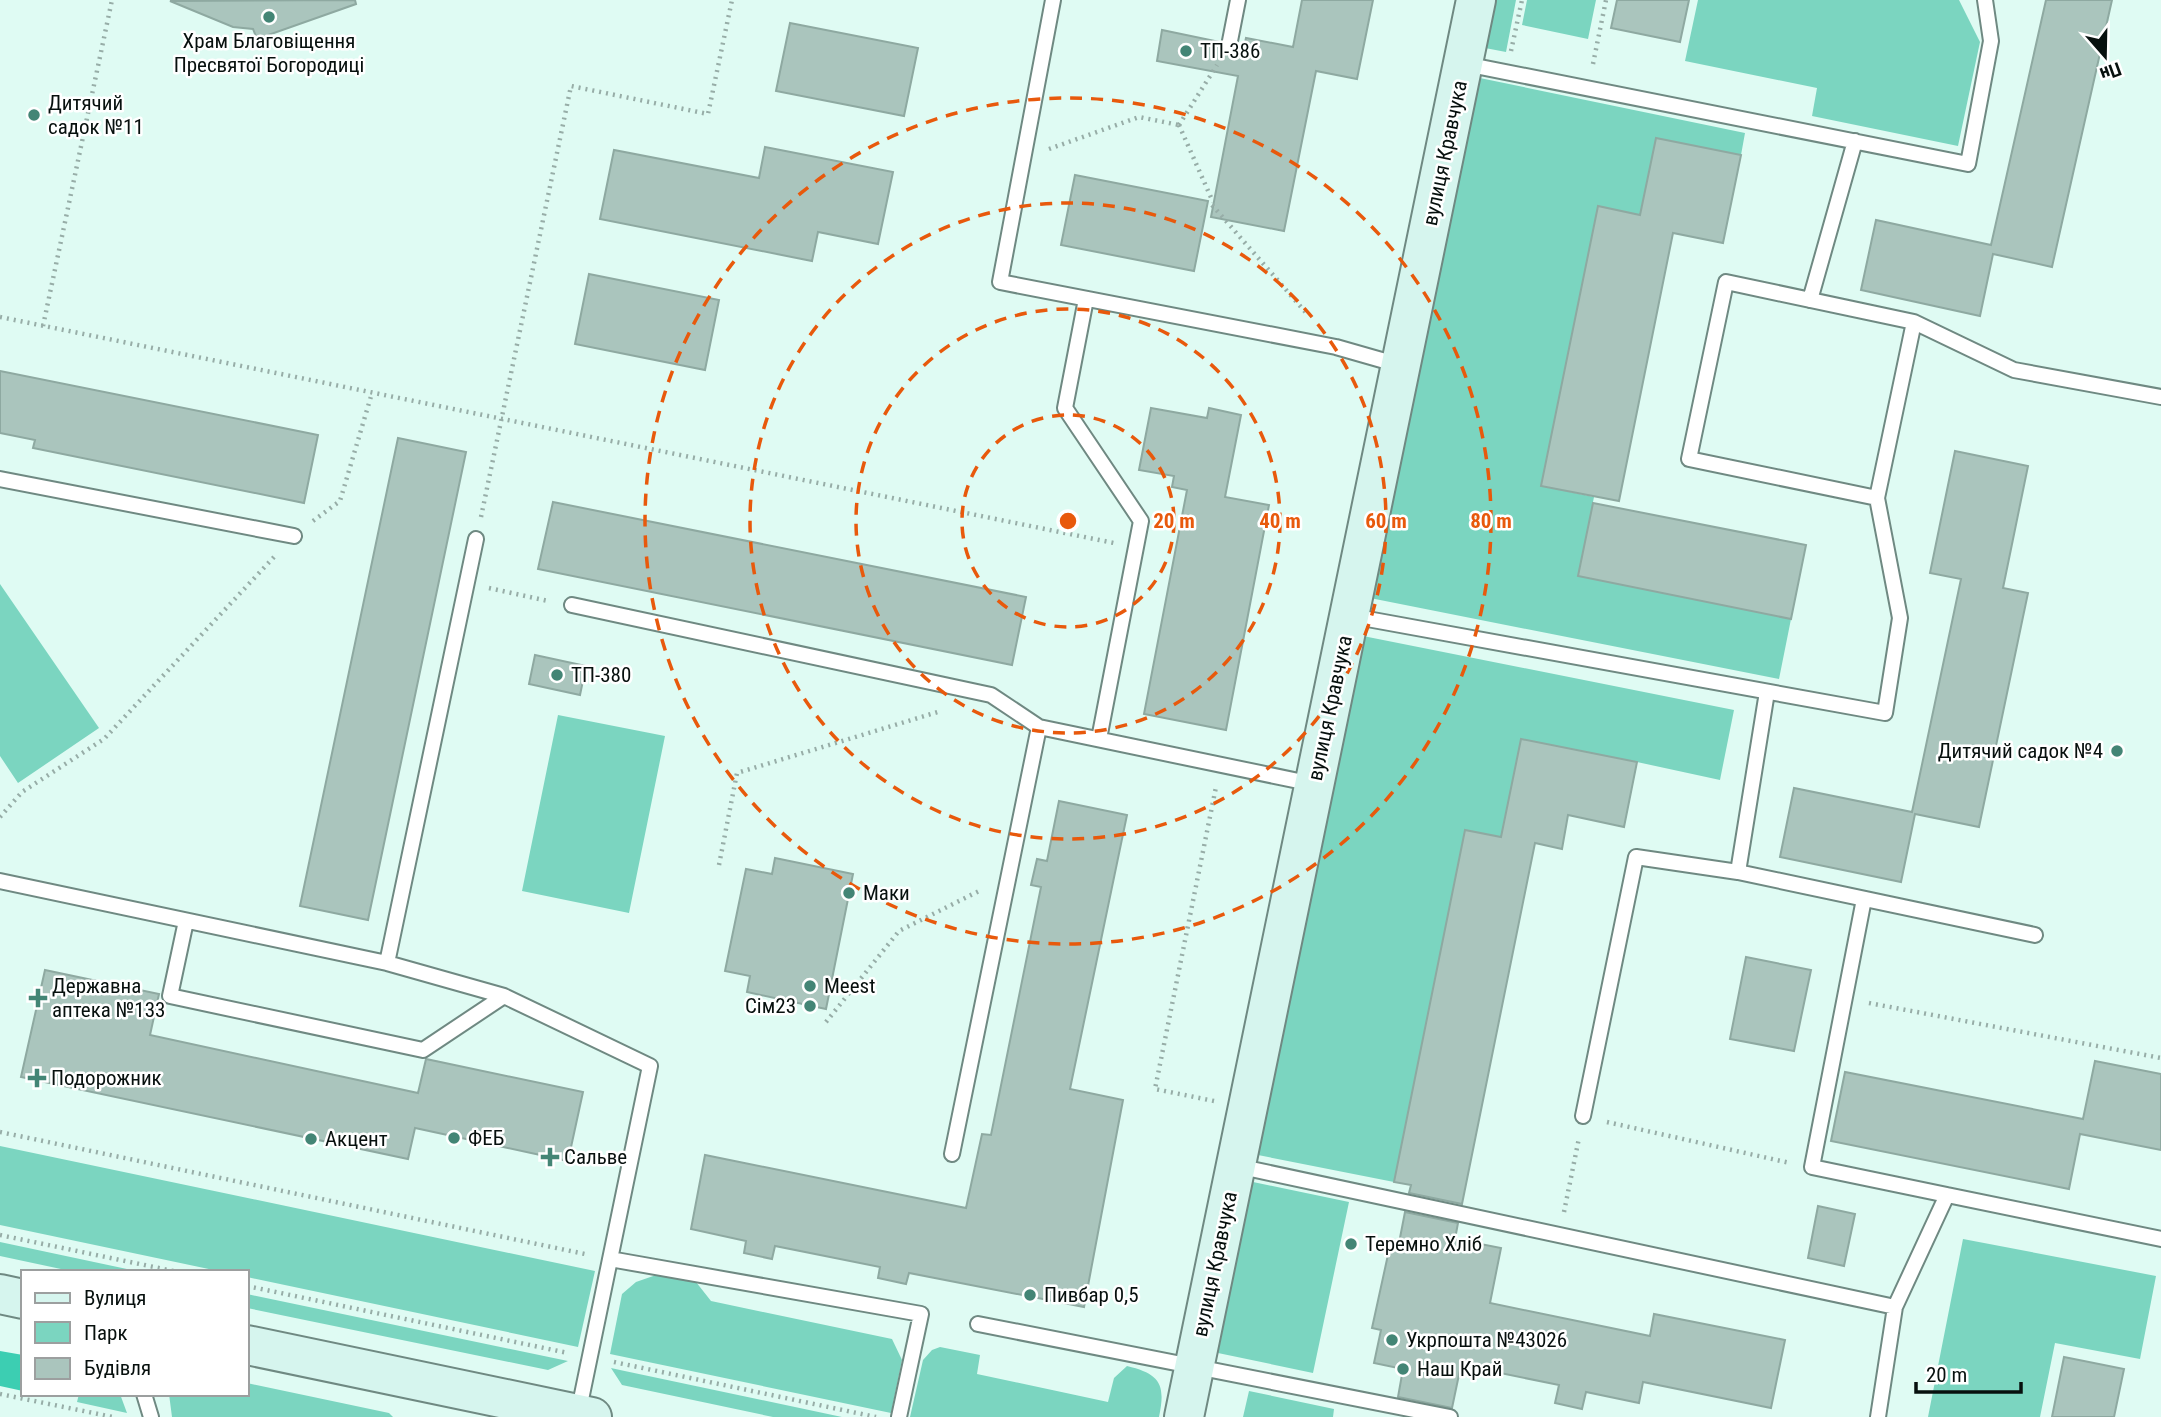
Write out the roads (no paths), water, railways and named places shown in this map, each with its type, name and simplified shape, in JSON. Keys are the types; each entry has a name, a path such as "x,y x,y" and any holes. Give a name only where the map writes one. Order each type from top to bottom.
{"street":[{"name":"вулиця Кравчука","path":"1184,1417 1476,0"},
{"path":"0,1294 21,1299"},
{"path":"248,1346 483,1401 585,1415"}],"lane":[{"path":"1053,0 1000,282 1336,347 1401,366"},
{"path":"1229,46 1238,0"},
{"path":"1464,64 1968,164 1992,41 1984,0"},
{"path":"1810,300 1855,141"},
{"path":"1877,498 1689,459 1726,282 1914,322 2014,370 2161,397"},
{"path":"1086,299 1065,408 1141,521 1099,740"},
{"path":"1349,616 1885,713 1900,618 1877,498 1914,322"},
{"path":"0,479 294,536"},
{"path":"387,963 476,539"},
{"path":"572,606 991,695 1039,727 1314,785"},
{"path":"1738,872 1767,692"},
{"path":"952,1154 1039,727"},
{"path":"1583,1116 1636,857 1738,872 2035,936"},
{"path":"0,881 387,963 504,996 650,1066 590,1357 585,1415"},
{"path":"1864,899 1812,1167 2161,1239"},
{"path":"186,921 170,996 423,1050 504,996"},
{"path":"1236,1166 1895,1307"},
{"path":"1878,1417 1895,1307 1947,1195"},
{"path":"610,1259 921,1314 899,1417"},
{"path":"978,1324 1450,1417"},
{"path":"145,1396 151,1417"}],"place":[{"name":"Храм Благовіщення Пресвятої Богородиці","path":"269,17"},
{"name":"ТП-386","path":"1186,51"},
{"name":"Дитячий садок №11","path":"34,115"},
{"name":"ТП-380","path":"557,675"},
{"name":"Дитячий садок №4","path":"2117,751"},
{"name":"Маки","path":"849,893"},
{"name":"Meest","path":"810,986"},
{"name":"Державна аптека №133","path":"38,998"},
{"name":"Сім23","path":"810,1006"},
{"name":"Подорожник","path":"37,1078"},
{"name":"ФЕБ","path":"454,1138"},
{"name":"Акцент","path":"311,1139"},
{"name":"Сальве","path":"550,1157"},
{"name":"Теремно Хліб","path":"1351,1244"},
{"name":"Пивбар 0,5","path":"1030,1295"},
{"name":"Укрпошта №43026","path":"1392,1340"},
{"name":"Наш Край","path":"1403,1369"}]}
